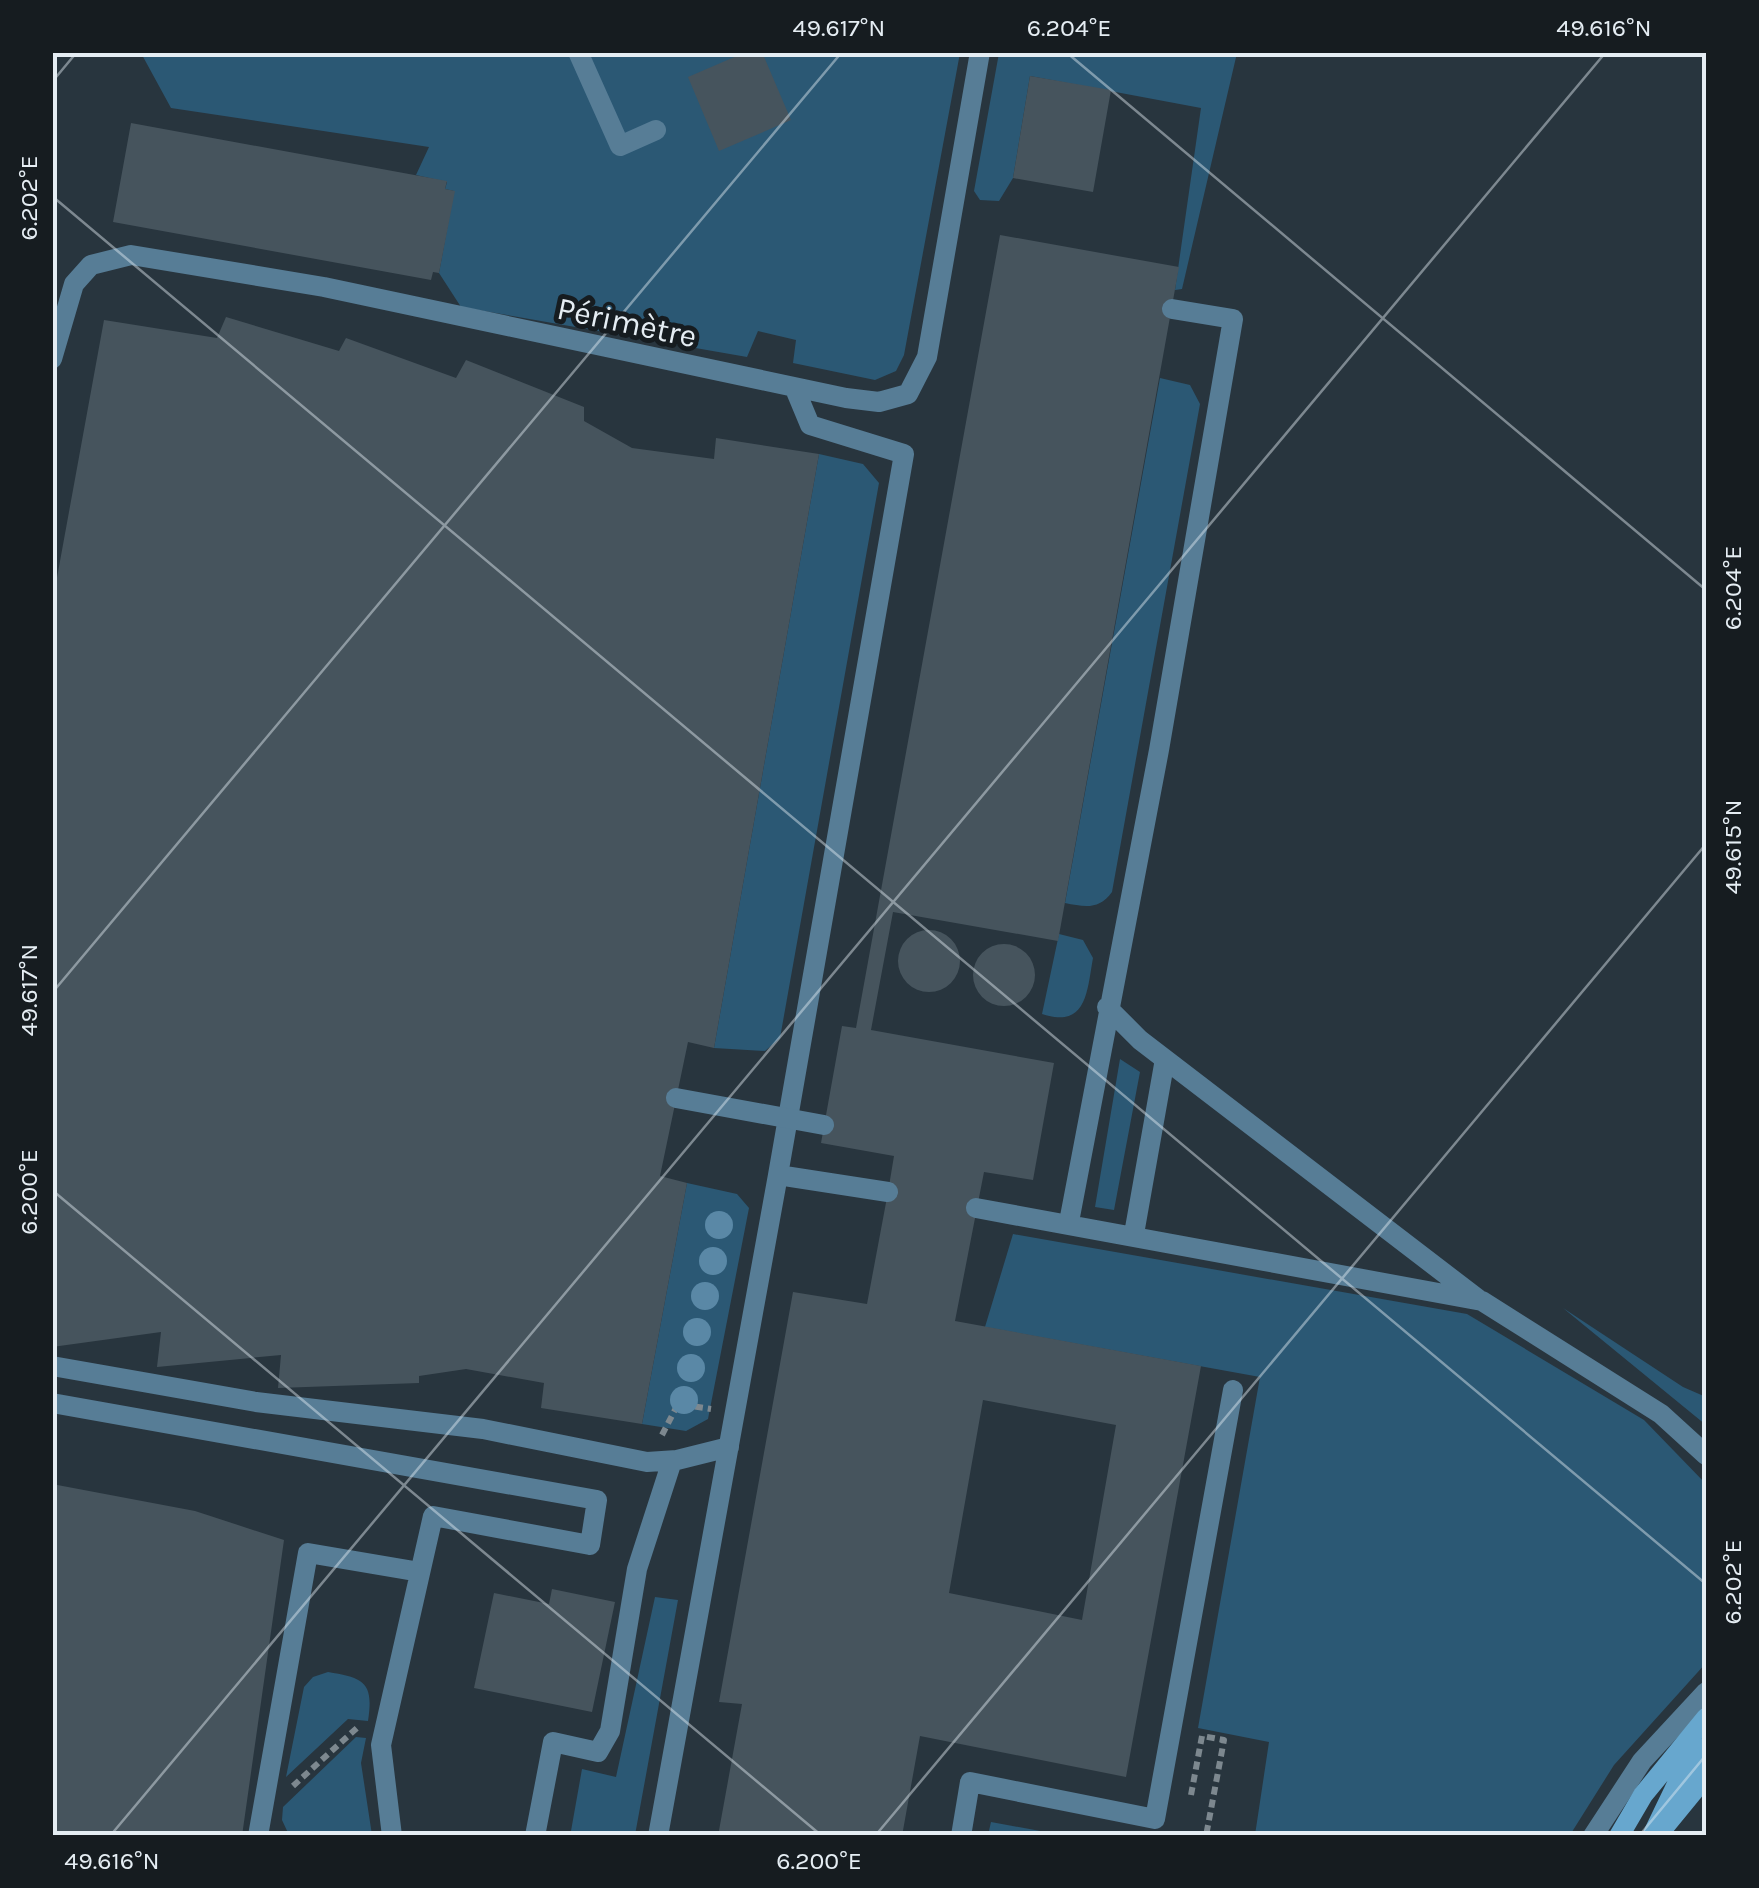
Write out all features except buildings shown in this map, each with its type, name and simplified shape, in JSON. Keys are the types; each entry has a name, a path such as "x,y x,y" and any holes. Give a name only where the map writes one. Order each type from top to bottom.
{"main road":[{"path":"1620,1836 1642,1795 1706,1718"},
{"path":"1655,1836 1677,1784 1706,1748"},
{"path":"1655,1836 1706,1776"}],"street":[{"path":"578,52 620,146 656,130"},
{"name":"Périmètre","path":"52,359 74,284 91,265 131,254 324,286 795,389 879,402 908,394 927,357 980,52"},
{"path":"1069,1222 1106,1007 1159,750 1234,319 1172,309"},
{"path":"658,1836 904,454 810,425 795,389"},
{"path":"1106,1007 1165,1059 1482,1302 1661,1414 1706,1455"},
{"path":"1134,1234 1165,1059"},
{"path":"676,1098 824,1125"},
{"path":"778,1175 888,1192"},
{"path":"976,1208 1134,1234 1482,1302"},
{"path":"52,1366 256,1402 483,1429 647,1462 729,1447"},
{"path":"961,1836 970,1782 1155,1819 1233,1390"},
{"path":"52,1403 597,1500 590,1545 432,1516 380,1746 392,1836"},
{"path":"535,1836 553,1742 598,1752 610,1732 637,1570 672,1460"},
{"path":"258,1836 308,1552 420,1572"},
{"path":"1593,1836 1642,1761 1706,1692"}],"path":[{"path":"647,1462 678,1404 735,1413"},
{"path":"262,1813 358,1727 384,1731"},
{"path":"1190,1802 1202,1736 1224,1740 1206,1836"}],"shaded area":[{"path":"141,53 960,53 904,355 896,371 875,380 793,363 796,340 758,331 747,357 461,307 439,273 454,191 445,189 447,182 416,175 429,147 171,108"},
{"path":"999,53 1237,53 1182,289 1175,290 1201,108 1030,76 1013,178 999,201 980,200 974,191"},
{"path":"1160,378 1190,385 1200,404 1112,892 1097,904 1079,906 1065,903"},
{"path":"819,454 863,464 879,483 780,1038 765,1051 714,1048"},
{"path":"1059,934 1083,940 1093,958 1082,1004 1076,1012 1057,1017 1042,1014"},
{"path":"1120,1059 1140,1072 1114,1210 1095,1207"},
{"path":"687,1183 737,1194 749,1208 708,1419 686,1431 642,1424"},
{"path":"1013,1234 1467,1314 1644,1420 1706,1484 1706,1663 1614,1765 1570,1835 1255,1835 1269,1742 1198,1728 1260,1377 985,1327"},
{"path":"1563,1308 1683,1387 1706,1397 1706,1425"},
{"path":"655,1597 678,1600 635,1835 571,1831 582,1769 616,1777"},
{"path":"328,1672 364,1684 369,1698 368,1721 348,1719 286,1777 304,1687 313,1677"},
{"path":"356,1737 366,1738 361,1763 372,1835 289,1835 282,1820 283,1807"},
{"path":"991,1822 1062,1835 988,1835"}]}
